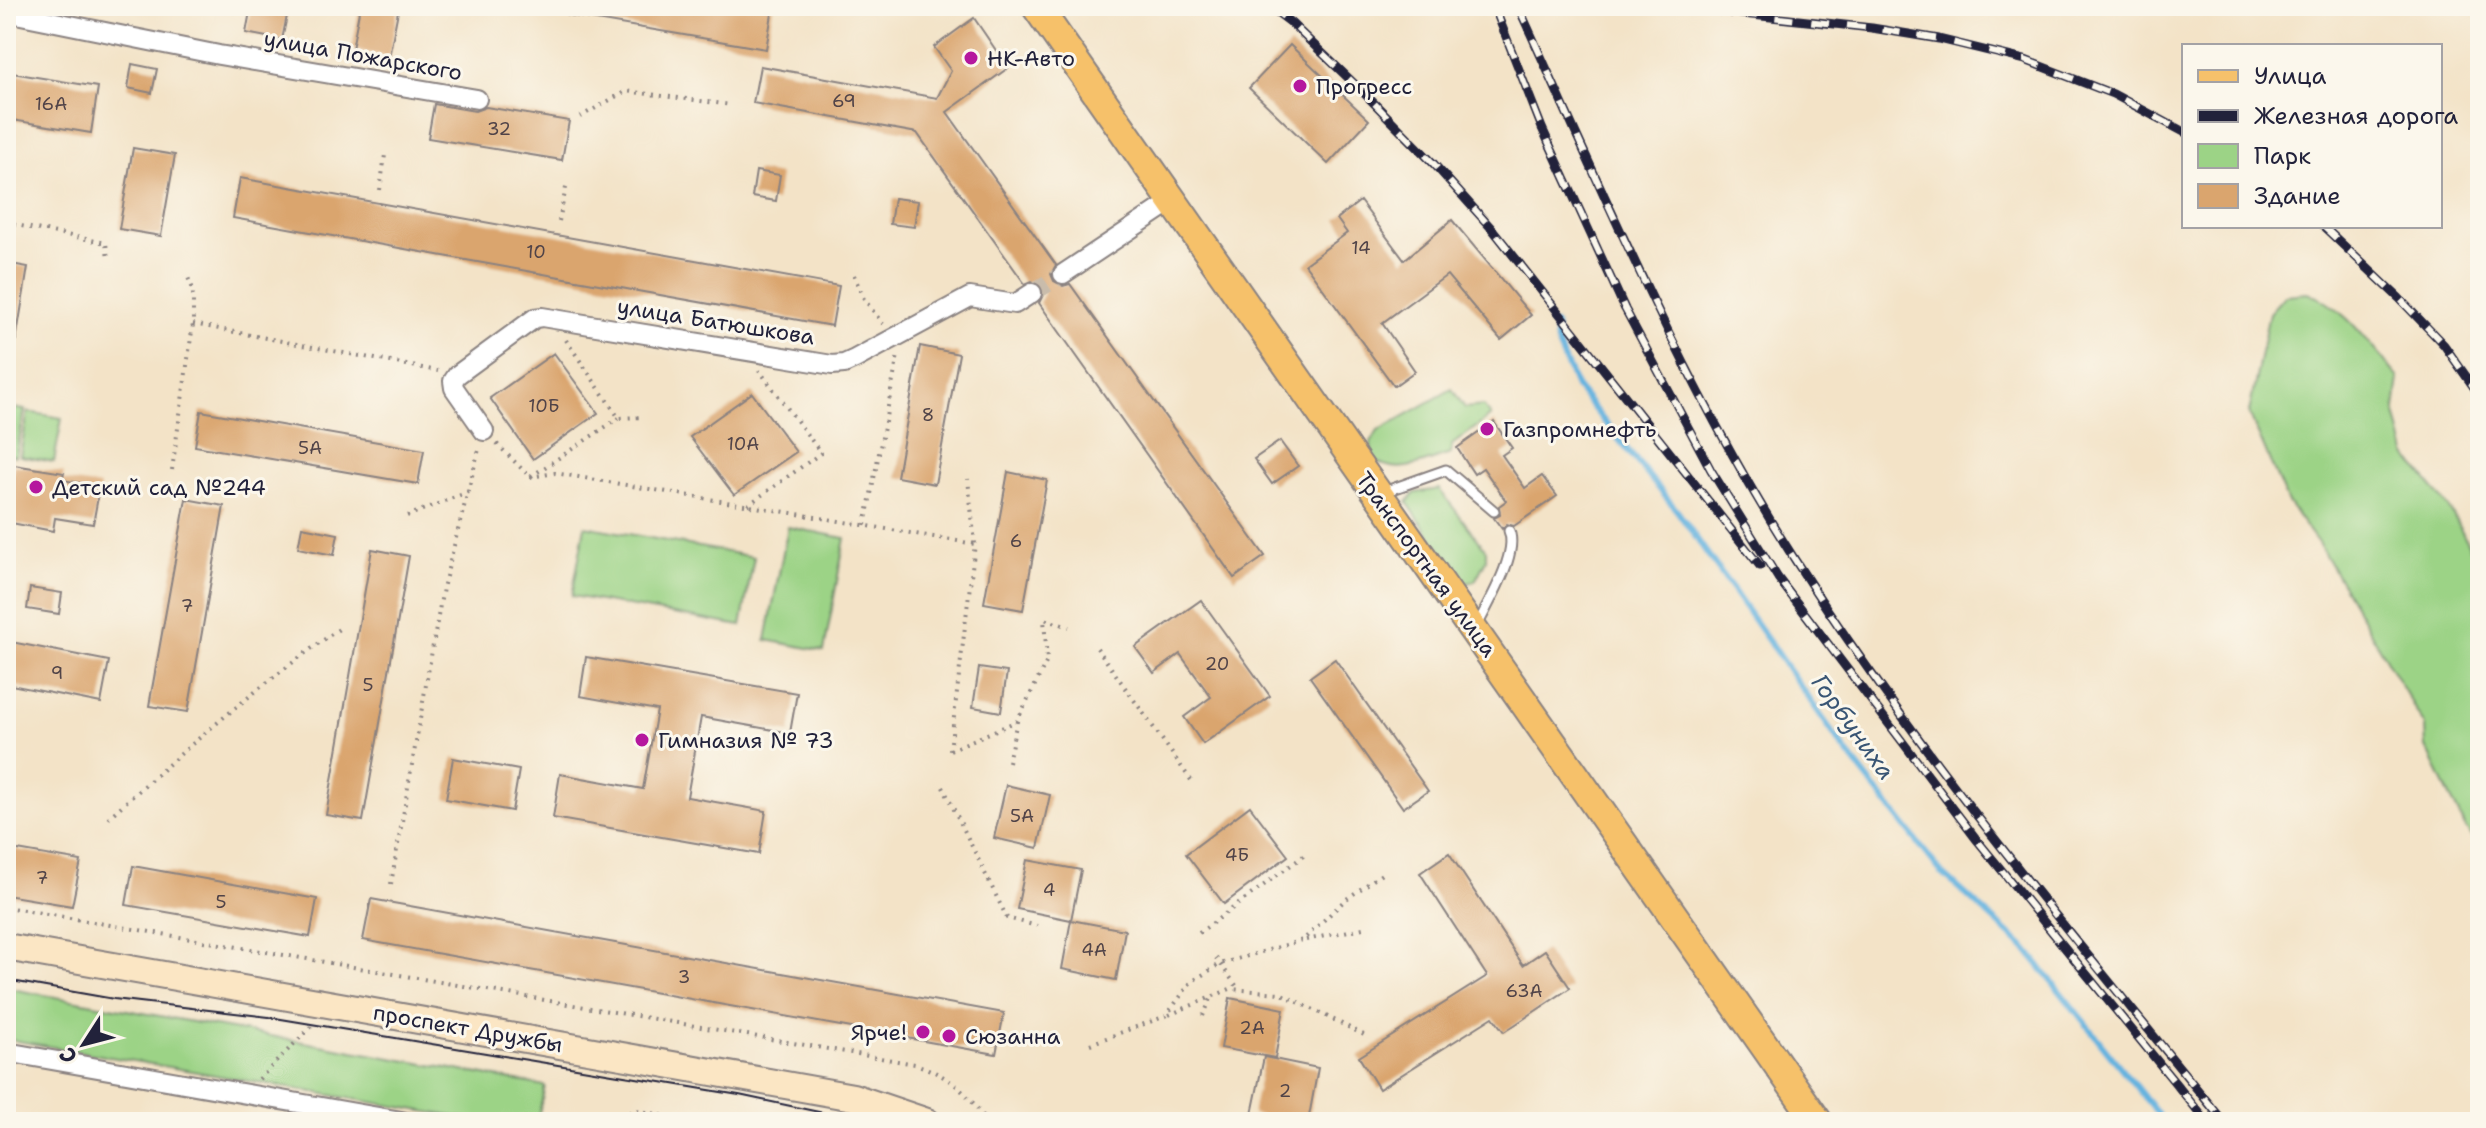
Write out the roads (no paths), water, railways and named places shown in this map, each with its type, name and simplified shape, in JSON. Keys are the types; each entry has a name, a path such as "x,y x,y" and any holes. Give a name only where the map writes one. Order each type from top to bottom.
{"main road":[{"name":"Транспортная улица","path":"1036,6 1818,1122"},
{"name":"проспект Дружбы","path":"6,947 853,1097 927,1122"}],"street":[{"name":"улица Пожарского","path":"6,12 219,55 477,99"},
{"path":"1063,274 1171,202"},
{"name":"улица Батюшкова","path":"484,431 454,388 453,381 529,321 542,317 832,365 844,364 970,297 1015,304 1032,293"},
{"path":"6,1052 407,1122"}],"lane":[{"path":"1377,495 1446,470 1494,511"},
{"path":"1475,631 1508,560 1512,539 1509,531"}],"waterway":[{"name":"Горбуниха","path":"1555,325 1557,343 1577,388 1678,512 1845,750 1941,872 2027,950 2164,1122"}],"tunnel":[{"path":"1032,293 1063,274"}],"tram line":[{"path":"6,980 114,999 269,1017 739,1095 866,1122"}],"railway":[{"path":"1269,6 1364,93 1493,230 1760,566"},
{"path":"1494,6 1542,128 1625,309 1711,470 1778,578 1977,840 2207,1122"},
{"path":"1518,6 1681,358 1795,560 1947,777 2224,1122"},
{"path":"1668,6 1872,28 1939,39 2025,60 2113,94 2182,131"},
{"path":"2325,228 2444,345 2480,396"}],"place":[{"name":"НК-Авто","path":"971,58"},
{"name":"Прогресс","path":"1300,86"},
{"name":"Газпромнефть","path":"1487,429"},
{"name":"Детский сад №244","path":"36,487"},
{"name":"Гимназия № 73","path":"642,740"},
{"name":"Ярче!","path":"923,1032"},
{"name":"Сюзанна","path":"949,1036"}]}
